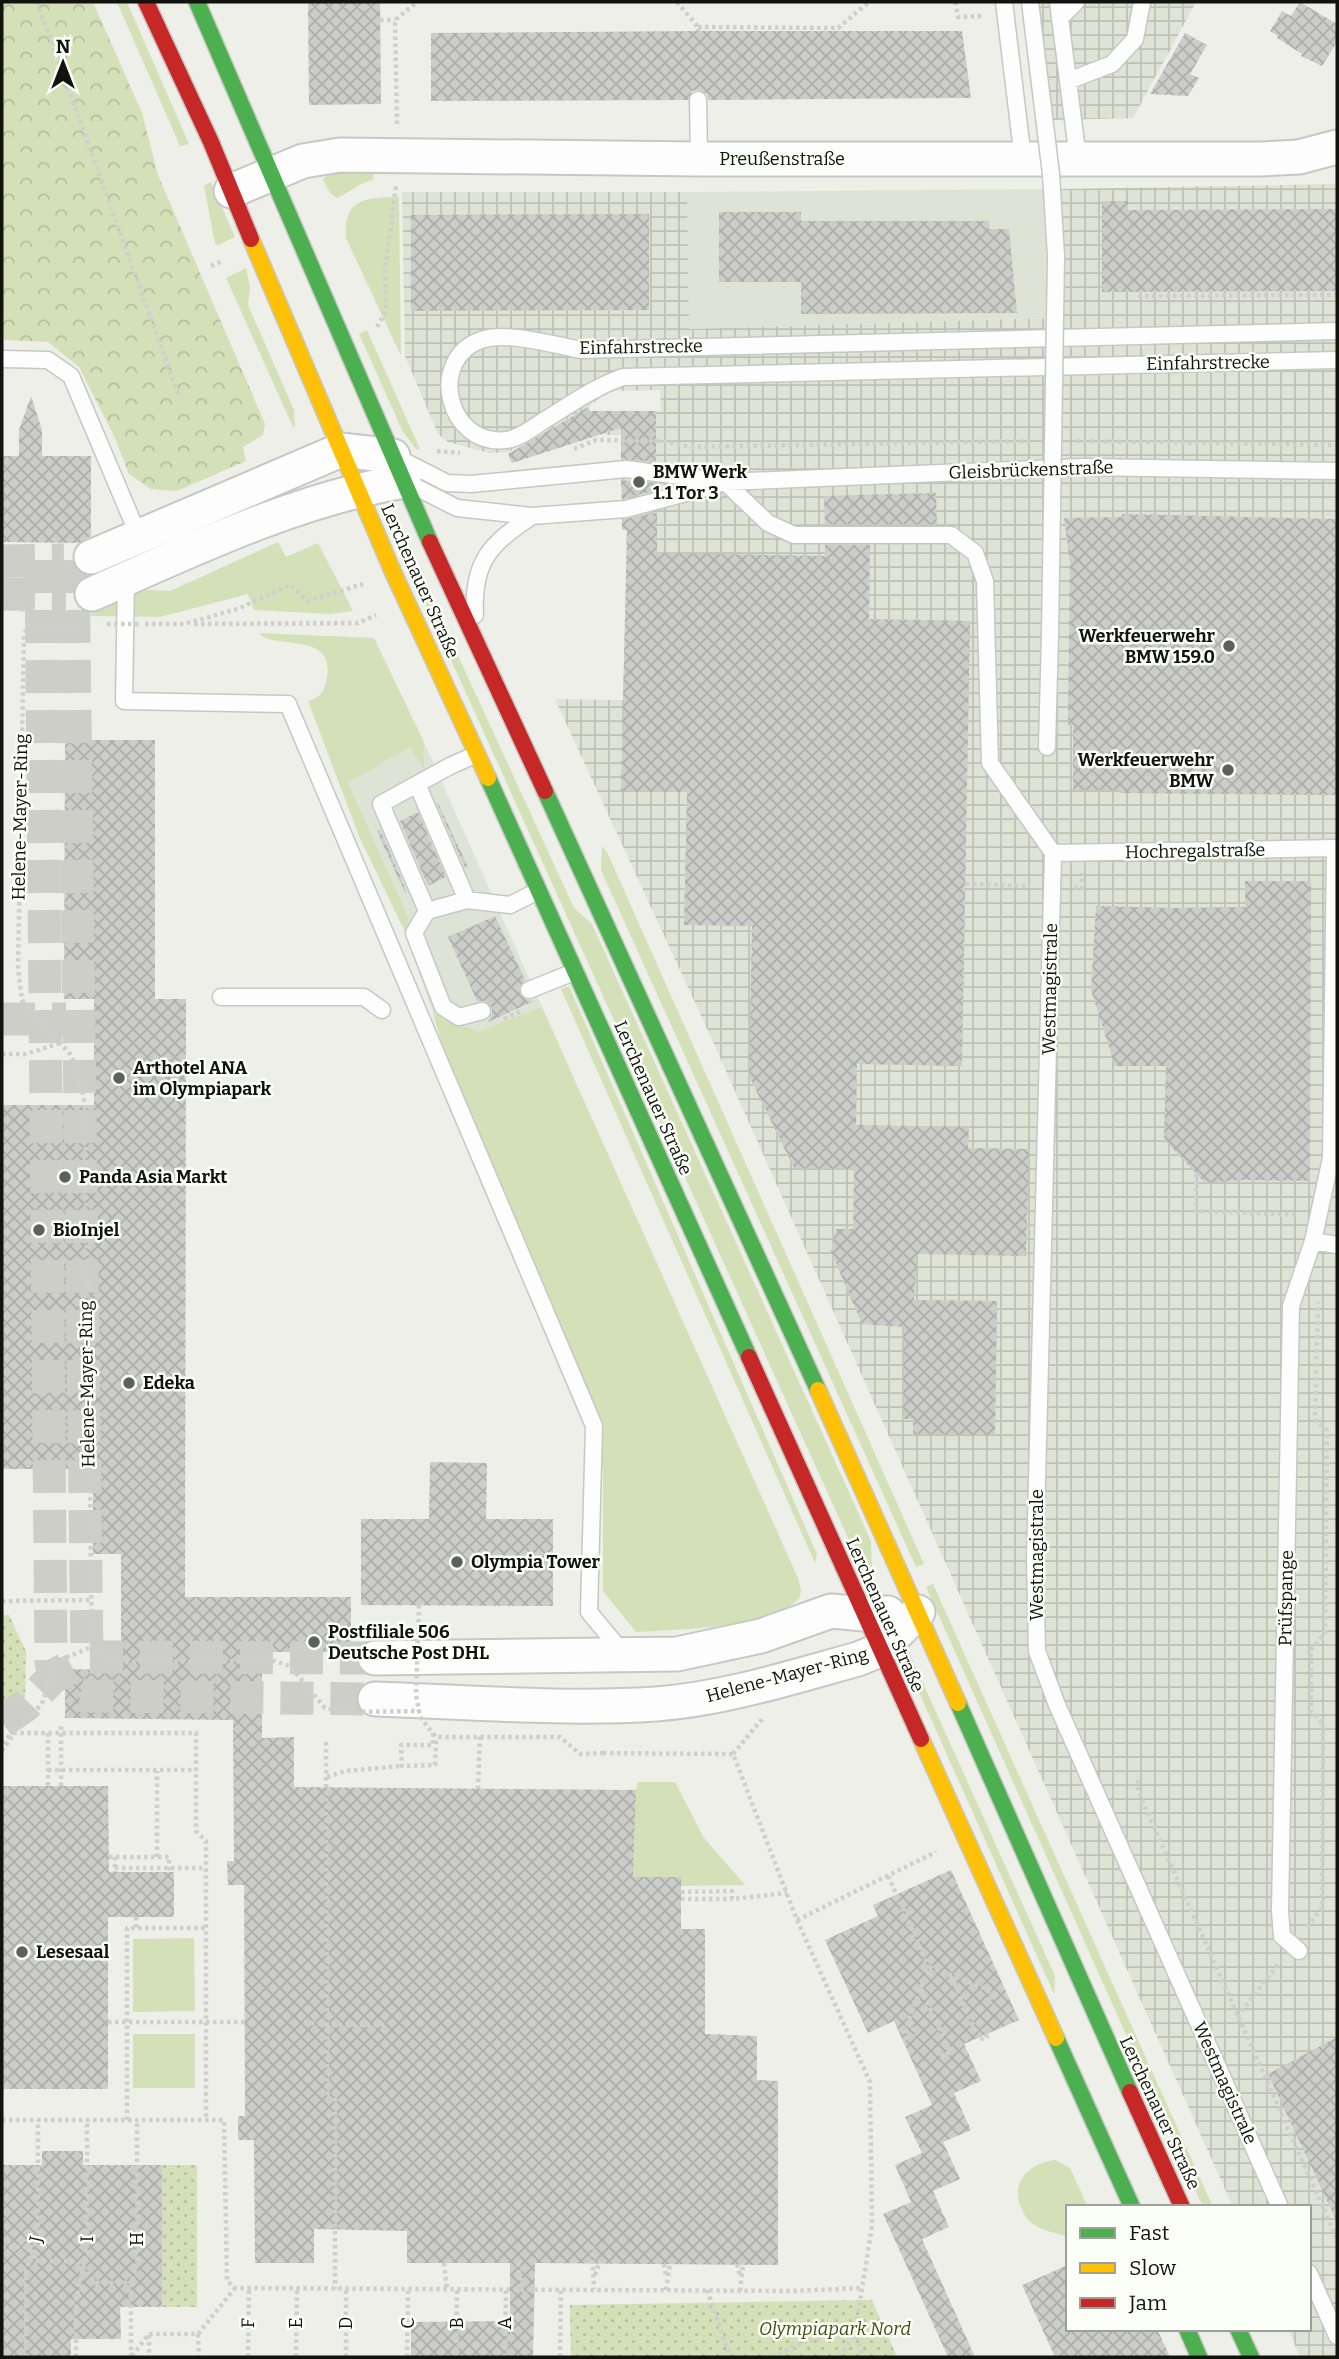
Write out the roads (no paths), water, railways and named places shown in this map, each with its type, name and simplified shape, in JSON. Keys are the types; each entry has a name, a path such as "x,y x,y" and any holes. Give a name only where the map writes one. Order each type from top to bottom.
{"main road":[{"name":"Lerchenauer Straße","path":"146,2 211,142 393,572 880,1650 1067,2047 1131,2205"},
{"name":"Lerchenauer Straße","path":"197,2 434,552 682,1088 918,1612 1096,2033 1181,2205"},
{"path":"1187,2331 1199,2357"},
{"path":"1239,2331 1251,2357"}],"street":[{"name":"Preußenstraße","path":"231,191 303,161 328,157 398,155 699,159 1261,159 1299,157 1337,147"},
{"path":"91,557 341,450 399,468"},
{"path":"92,594 275,516 358,489 399,468"},
{"path":"375,1658 677,1654 761,1636 831,1611 864,1614 918,1612"},
{"name":"Helene-Mayer-Ring","path":"361,1706 481,1702 593,1706 658,1704 711,1697 816,1671 880,1650 918,1612"},
{"path":"593,1706 596,1690 604,1676 626,1656"}],"lane":[{"path":"1030,2 1051,174 1056,256 1047,747"},
{"path":"1076,2 1059,10 1078,159"},
{"path":"1068,81 1112,64 1135,39 1142,2"},
{"path":"1005,8 1023,159"},
{"path":"698,100 699,159"},
{"name":"Einfahrstrecke","path":"1337,331 581,350 505,337 481,340 460,352 450,374 451,403 457,419 478,436 505,440 523,433 600,385 623,377 1337,360"},
{"path":"2,359 48,360 71,376 138,535 140,572 124,701 288,704 594,1426 589,1612 626,1656"},
{"name":"Gleisbrückenstraße","path":"725,482 1084,467 1337,471"},
{"path":"399,468 457,508 532,516 626,509 725,482"},
{"path":"399,468 447,483 471,484 626,469 725,482 768,523 794,535 951,535 975,553 985,581 990,763 1054,853"},
{"path":"477,642 474,604 481,562 506,534 532,516"},
{"path":"427,911 381,804 477,754"},
{"path":"417,784 467,900"},
{"name":"Hochregalstraße","path":"1054,853 1336,848"},
{"name":"Prüfspange","path":"1299,1951 1282,1936 1280,1911 1291,1320 1292,1306 1314,1241 1331,1158 1336,848"},
{"name":"Westmagistrale","path":"1054,853 1035,1559 1037,1651 1057,1705 1279,2205"},
{"path":"482,1011 459,1017 443,1007 414,933 427,911 467,900 510,905 538,891"},
{"path":"529,990 574,972"},
{"path":"221,997 364,997 382,1010"},
{"path":"1314,1241 1337,1245"},
{"path":"1311,2278 1337,2336"}],"tunnel":[{"path":"41,560 51,1663 67,1692 87,1696 375,1699"},
{"path":"2,561 64,560"},
{"path":"73,560 87,1657 375,1658"},
{"path":"2,594 66,595"},
{"path":"2,1019 66,1019"},
{"path":"2,1722 25,1706 56,1674 73,1665"}],"place":[{"name":"BMW Werk 1.1 Tor 3","path":"639,482"},
{"name":"Werkfeuerwehr BMW 159.0","path":"1229,646"},
{"name":"Werkfeuerwehr BMW","path":"1228,770"},
{"name":"Arthotel ANA im Olympiapark","path":"119,1078"},
{"name":"Panda Asia Markt","path":"65,1177"},
{"name":"BioInjel","path":"39,1230"},
{"name":"Edeka","path":"129,1383"},
{"name":"Olympia Tower","path":"457,1562"},
{"name":"Postfiliale 506 Deutsche Post DHL","path":"314,1642"},
{"name":"Lesesaal","path":"22,1952"}],"park label":[{"name":"Olympiapark Nord","path":"835,2329"}]}
